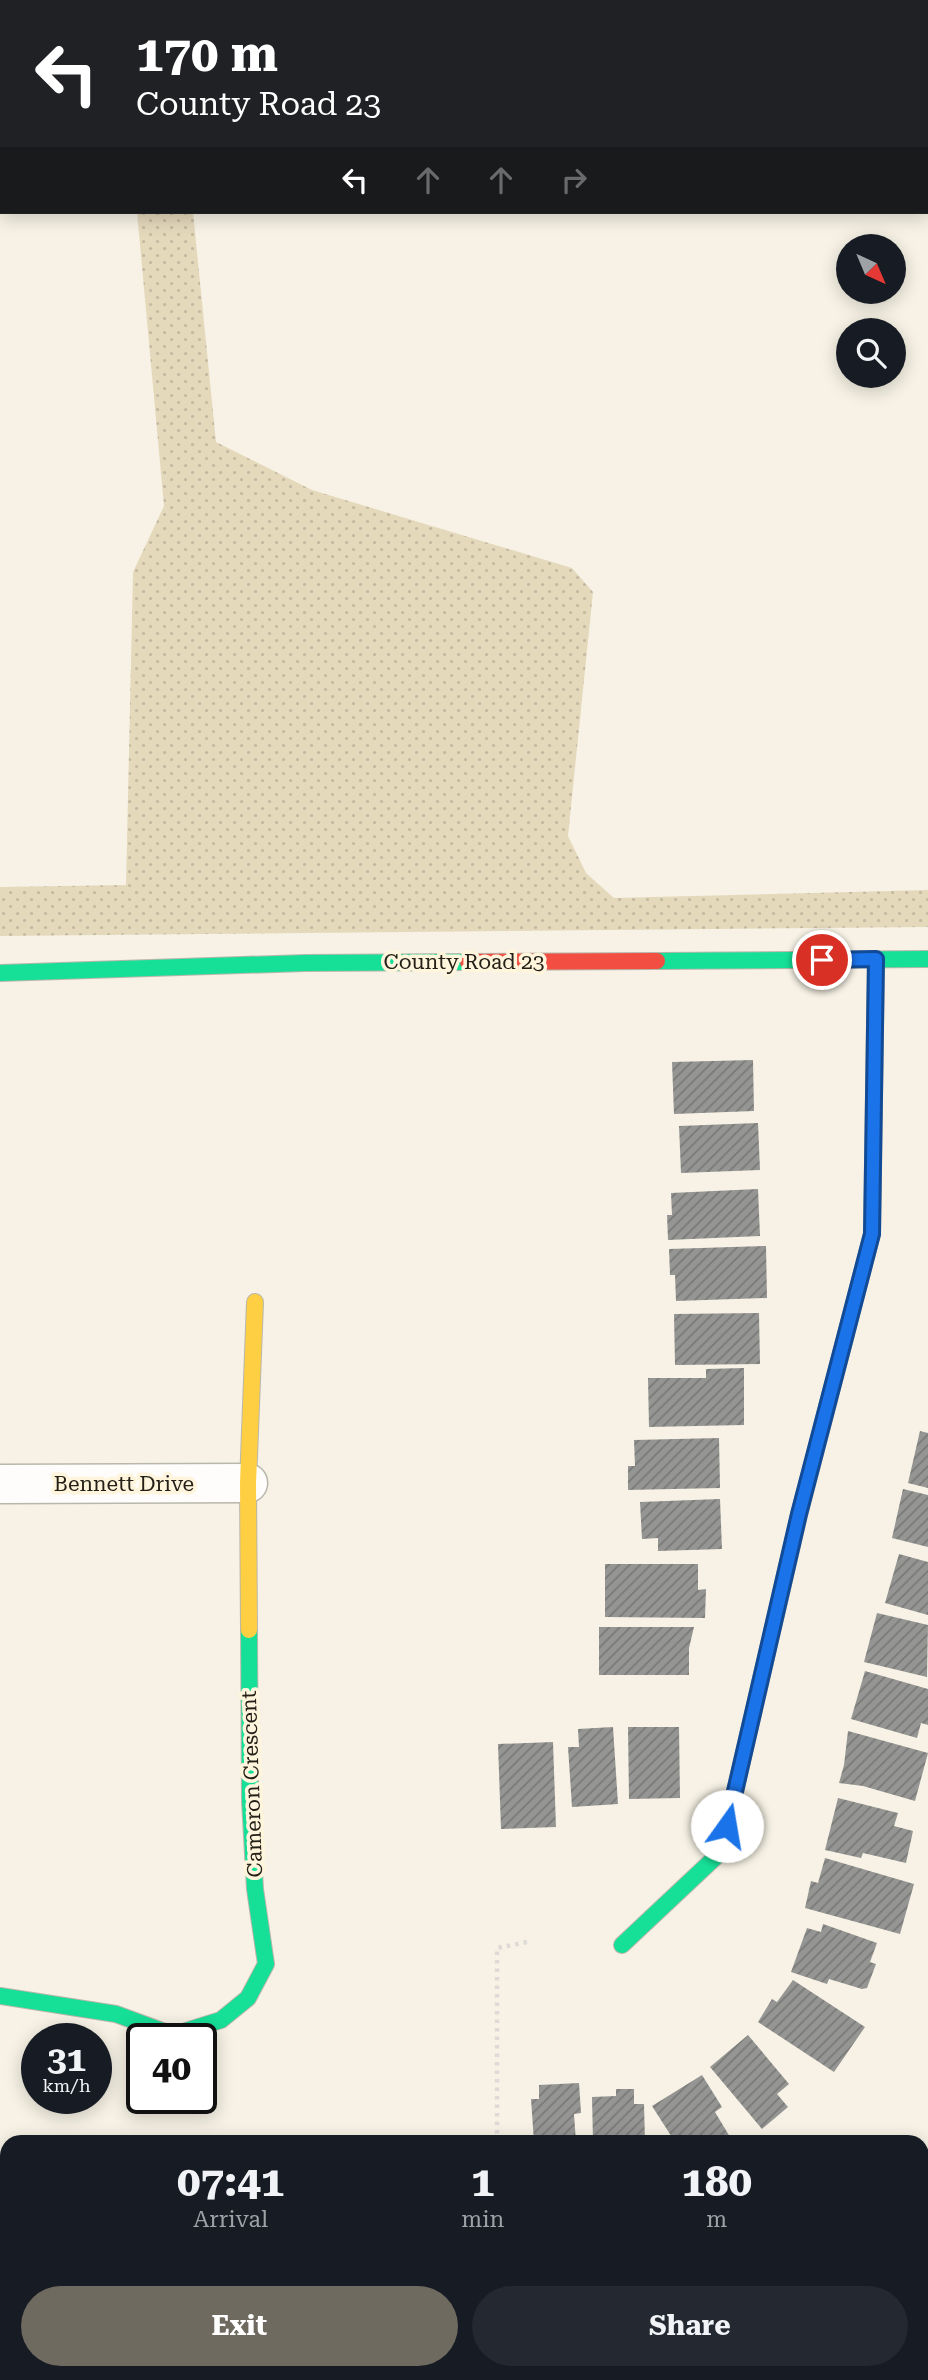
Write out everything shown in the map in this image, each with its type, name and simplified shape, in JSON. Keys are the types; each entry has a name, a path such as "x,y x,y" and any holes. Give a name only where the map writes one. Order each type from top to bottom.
{"street":[{"path":"622,1945 721,1852 799,1514 872,1234 876,959"},
{"name":"County Road 23","path":"0,973 305,962 928,959"},
{"name":"Cameron Crescent","path":"0,1996 116,2014 173,2035 221,2020 248,1998 266,1964 255,1889 250,1801 248,1483 254,1302"},
{"name":"Bennett Drive","path":"0,1484 248,1483"}],"path":[{"path":"497,2135 497,1948 527,1942"}],"shaded area":[{"path":"137,214 193,214 216,442 312,490 572,568 593,592 568,836 586,873 614,898 928,890 928,927 0,936 0,887 126,885 133,572 164,506"}],"building":[{"path":"753,1060 754,1111 674,1114 672,1062"},
{"path":"758,1123 760,1170 681,1173 679,1126"},
{"path":"758,1189 760,1236 668,1240 667,1215 672,1215 671,1193"},
{"path":"766,1246 767,1298 676,1301 675,1275 670,1275 669,1249"},
{"path":"759,1313 760,1364 675,1365 674,1314"},
{"path":"744,1368 744,1425 649,1427 648,1378 706,1378 706,1369"},
{"path":"920,1431 928,1433 928,1488 908,1483"},
{"path":"719,1438 720,1488 628,1490 628,1466 635,1466 634,1440"},
{"path":"903,1489 928,1495 928,1547 892,1538"},
{"path":"720,1499 722,1549 658,1551 658,1538 642,1539 640,1502"},
{"path":"899,1554 928,1562 928,1615 885,1603"},
{"path":"605,1564 698,1564 698,1590 706,1589 705,1618 605,1617"},
{"path":"877,1613 928,1625 927,1677 864,1662"},
{"path":"599,1627 694,1627 689,1648 689,1675 599,1675"},
{"path":"865,1671 928,1689 928,1725 921,1723 917,1738 851,1719"},
{"path":"613,1727 618,1804 572,1807 568,1747 579,1747 578,1729"},
{"path":"628,1727 679,1727 680,1798 629,1799"},
{"path":"848,1731 928,1753 915,1801 863,1786 839,1783"},
{"path":"553,1742 556,1827 501,1829 498,1744"},
{"path":"838,1798 898,1813 894,1826 913,1831 906,1863 863,1853 861,1858 825,1850"},
{"path":"825,1858 914,1884 900,1934 805,1908 811,1881 818,1883"},
{"path":"823,1924 877,1943 870,1962 876,1964 867,1988 862,1989 829,1979 827,1984 791,1972 807,1928 821,1932"},
{"path":"793,1980 865,2027 834,2072 758,2022 772,1999 777,2002"},
{"path":"748,2035 789,2084 777,2094 788,2107 762,2129 710,2067"},
{"path":"702,2075 722,2107 715,2112 729,2135 671,2135 652,2106"},
{"path":"579,2083 581,2113 574,2114 576,2135 534,2135 531,2099 539,2099 539,2085"},
{"path":"616,2089 634,2089 634,2104 644,2104 645,2135 593,2135 592,2097 616,2096"}],"traffic: fast":[{"path":"657,961 928,959"},
{"path":"0,973 305,963 468,962"},
{"path":"622,1945 721,1852 799,1515 846,1334"},
{"path":"0,1996 116,2014 173,2035 221,2020 248,1998 266,1964 255,1889 250,1801 249,1630"}],"traffic: slow":[{"path":"846,1334 872,1234 876,959"},
{"path":"249,1630 248,1483 255,1302"}],"traffic: jam":[{"path":"468,962 657,961"}],"route":[{"path":"727,1826 799,1514 872,1234 876,959 822,960"}]}
